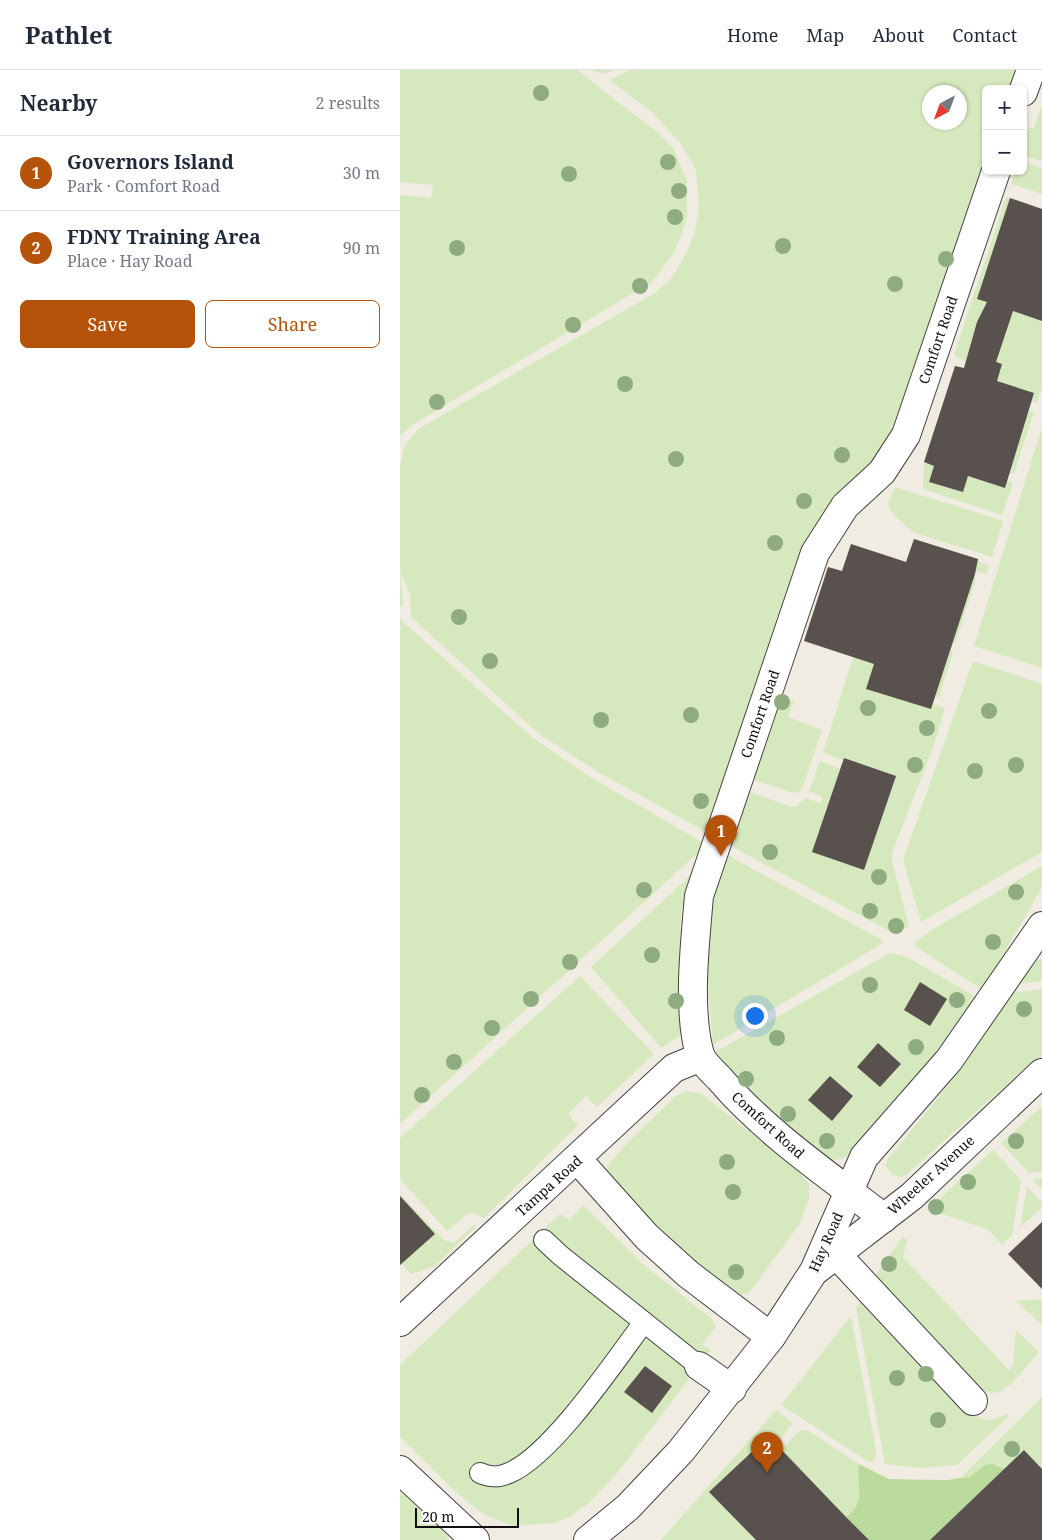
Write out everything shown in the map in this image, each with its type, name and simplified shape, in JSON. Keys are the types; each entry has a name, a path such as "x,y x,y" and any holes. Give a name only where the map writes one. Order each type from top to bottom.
{"street":[{"path":"1026,85 1031,70"},
{"name":"Comfort Road","path":"884,1218 794,1150 743,1106 701,1057 694,1022 694,947 699,896 815,553 845,506 882,472 906,435 995,175"},
{"name":"Hay Road","path":"588,1540 628,1507 681,1451 771,1338 814,1271 864,1157 949,1060 1042,927"},
{"name":"Tampa Road","path":"400,1322 578,1160 674,1068 701,1057"},
{"name":"Wheeler Avenue","path":"814,1271 912,1196 1042,1073"},
{"path":"578,1160 647,1237 688,1274 771,1338"},
{"path":"836,1254 973,1402"},
{"path":"699,1366 732,1389"},
{"path":"400,1470 475,1540"}],"lane":[{"path":"544,1240 560,1255 699,1366"},
{"path":"480,1472 491,1477 509,1473 534,1457 573,1415 644,1322"}],"green space":[{"path":"400,70 1042,70 1042,1540 400,1540"},
{"path":"859,1464 889,1479 948,1480 970,1477 985,1465 993,1464 1004,1469 930,1540 869,1540 846,1517 852,1512 859,1500"}],"shaded area":[{"path":"577,70 592,70 603,74 615,70 630,70 609,80 652,112 681,144 696,170 699,208 695,231 686,254 670,280 655,293 418,429 404,447 400,466 400,436 412,425 652,282 673,254 687,218 687,181 673,148 657,132"},
{"path":"1042,70 1042,104 1034,128 1029,127 1027,133 1027,130 1027,85"},
{"path":"1027,156 1042,161 1042,168 1027,163"},
{"path":"985,175 1014,175 1011,184 1042,194 1042,209 1006,197 954,355 966,362 964,368 955,366 944,403 954,430 935,425 924,462 923,489 1002,515 1013,483 1007,480 1009,473 1014,474 1034,412 1029,410 1032,401 1037,403 1042,387 1042,427 974,646 1042,668 1042,684 973,661 903,860 921,922 1042,852 1042,866 930,931 914,943 916,947 983,990 1042,887 1042,959 1037,960 1030,967 1019,984 1042,981 1042,989 1012,993 956,1076 887,1160 886,1166 893,1175 905,1176 1015,1077 1042,1058 1042,1106 1001,1143 1029,1173 1042,1172 1042,1178 1032,1180 1042,1190 1042,1202 1027,1187 1020,1227 1042,1208 1042,1222 1009,1254 1042,1289 1042,1299 1016,1301 1042,1325 1042,1397 961,1477 948,1480 889,1479 859,1464 807,1430 799,1431 782,1449 776,1444 792,1425 791,1421 776,1410 661,1540 447,1540 449,1537 400,1487 400,1437 457,1493 483,1514 513,1526 554,1523 571,1516 590,1502 618,1472 711,1350 702,1344 716,1327 712,1319 643,1264 583,1205 569,1220 560,1214 400,1365 400,1265 402,1264 411,1274 435,1266 477,1226 474,1225 454,1243 444,1240 400,1194 400,1179 447,1231 469,1213 475,1213 484,1218 578,1125 568,1114 586,1096 597,1107 654,1054 580,976 400,1138 400,1124 698,853 702,842 592,778 533,738 400,619 400,606 402,608 403,602 400,571 410,595 411,617 539,734 598,772 706,832 795,567 805,547 888,447","holes":["895,487 1003,521 992,557 915,533 891,512 888,503","914,539 979,559 979,562 989,565 987,574 976,571 974,577 976,579 955,644 953,644 951,651 953,652 939,697 935,697 933,704 945,708 934,745 892,853 892,861 909,926 895,934 729,845 747,791 792,807 797,806 805,798 821,803 823,797 809,791 820,761 840,769 843,760 823,753 853,657 804,641 842,571 851,544 906,562","776,696 794,702 788,717 822,730 803,786 799,792 794,793 750,779","726,854 882,940 883,943 713,1045 705,948 708,910","691,875 682,909 680,926 684,954 686,1031 661,1048 591,967","890,953 907,957 978,998 905,1097 862,1148 836,1160 826,1158 709,1060 715,1052","687,1091 702,1094 797,1170 809,1184 809,1199 799,1225 749,1293 741,1295 713,1280 608,1177 607,1166 629,1141 676,1096","993,1150 1021,1180 1012,1235 1002,1245 989,1230 928,1209","903,1236 907,1241 903,1257 1009,1370 1013,1364 1016,1330 1039,1352 1012,1383 1000,1392 991,1393 985,1391 898,1304 875,1276","860,1302 970,1415 987,1420 1006,1414 1009,1416 957,1465 922,1468 885,1464 856,1308","851,1316 876,1450 876,1457 873,1462 867,1461 781,1405"]},
{"path":"400,182 433,185 431,198 400,195"}],"building":[{"path":"1010,198 1042,209 1042,321 1013,311 996,362 1002,364 997,381 1034,393 1005,488 968,476 963,492 929,482 934,466 924,462 955,366 964,368 977,322 987,302 977,299"},
{"path":"914,539 978,559 975,574 931,709 866,689 874,664 804,641 828,567 842,571 851,544 906,562"},
{"path":"844,758 896,776 864,870 812,852"},
{"path":"920,982 947,999 930,1026 904,1010"},
{"path":"878,1043 901,1064 880,1087 857,1067"},
{"path":"830,1076 853,1096 832,1121 808,1100"},
{"path":"400,1196 435,1234 400,1265"},
{"path":"1042,1222 1042,1289 1008,1254"},
{"path":"645,1366 672,1386 652,1413 624,1392"},
{"path":"776,1444 869,1540 756,1540 709,1492 757,1447 765,1455"},
{"path":"1024,1450 1042,1469 1042,1540 930,1540"}],"place":[{"name":"Governors Island","path":"721,856"},
{"name":"FDNY Training Area","path":"767,1473"}]}
